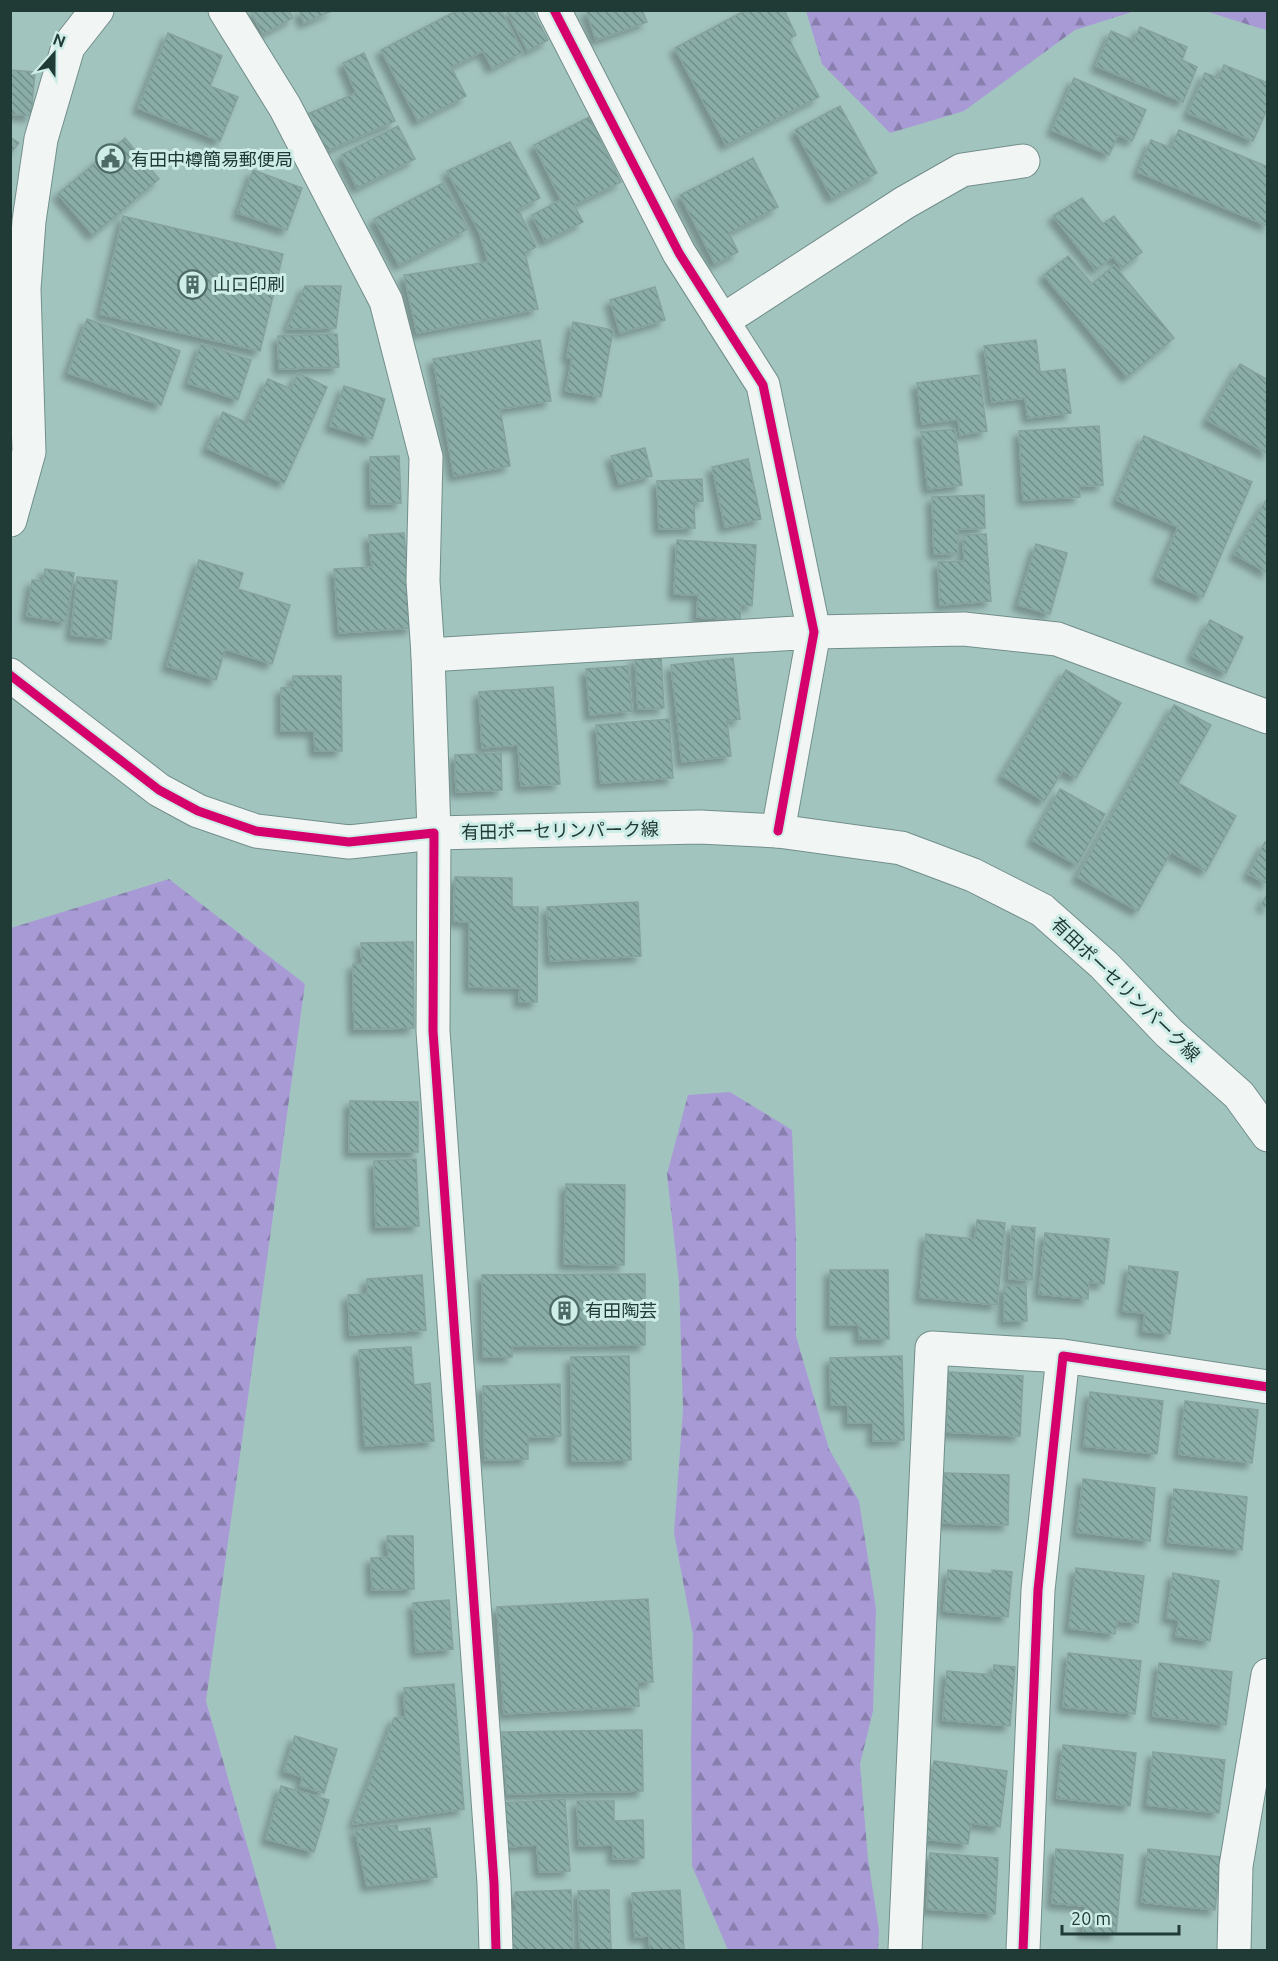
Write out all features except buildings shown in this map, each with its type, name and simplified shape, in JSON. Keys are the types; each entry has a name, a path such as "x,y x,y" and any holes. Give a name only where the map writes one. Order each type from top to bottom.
{"street":[{"path":"10,520 30,452 24,289 28,222 41,139 68,47 97,10"},
{"name":"有田ポーセリンパーク線","path":"225,10 285,107 386,300 426,458 423,581 434,833 699,827 778,831 901,848 973,875 1042,910 1104,966 1169,1034 1239,1095 1268,1135"},
{"path":"554,10 679,253 763,385 814,632 778,831"},
{"path":"722,321 894,209 962,170 1023,161"},
{"path":"428,655 814,632 964,629 1057,639 1268,717"},
{"path":"10,675 159,790 198,811 256,831 349,842 434,833 433,1031 494,1883 496,1950"},
{"path":"905,1950 932,1348 1063,1356 1268,1387"},
{"path":"1023,1950 1038,1590 1063,1356"},
{"path":"1234,1950 1236,1866 1268,1675"}],"green space":[{"path":"806,10 1135,11 1075,30 964,111 890,133 822,64"},
{"path":"1205,11 1267,11 1267,30 1259,28"},
{"path":"169,879 305,984 206,1701 277,1950 11,1950 11,928"},
{"path":"730,1092 792,1130 796,1236 796,1336 829,1449 859,1501 876,1609 873,1711 860,1764 868,1859 879,1930 878,1950 728,1950 692,1866 693,1635 674,1533 683,1409 679,1282 667,1174 688,1095"}],"cycle path":[{"path":"554,10 679,253 763,385 814,632 778,831"},
{"path":"10,675 159,790 198,811 256,831 349,842 434,833 433,1031 494,1883 496,1950"},
{"path":"1023,1950 1038,1590 1063,1356 1268,1387"}],"place":[{"name":"有田中樽簡易郵便局","path":"110,159"},
{"name":"山口印刷","path":"192,284"},
{"name":"有田陶芸","path":"564,1310"}]}
